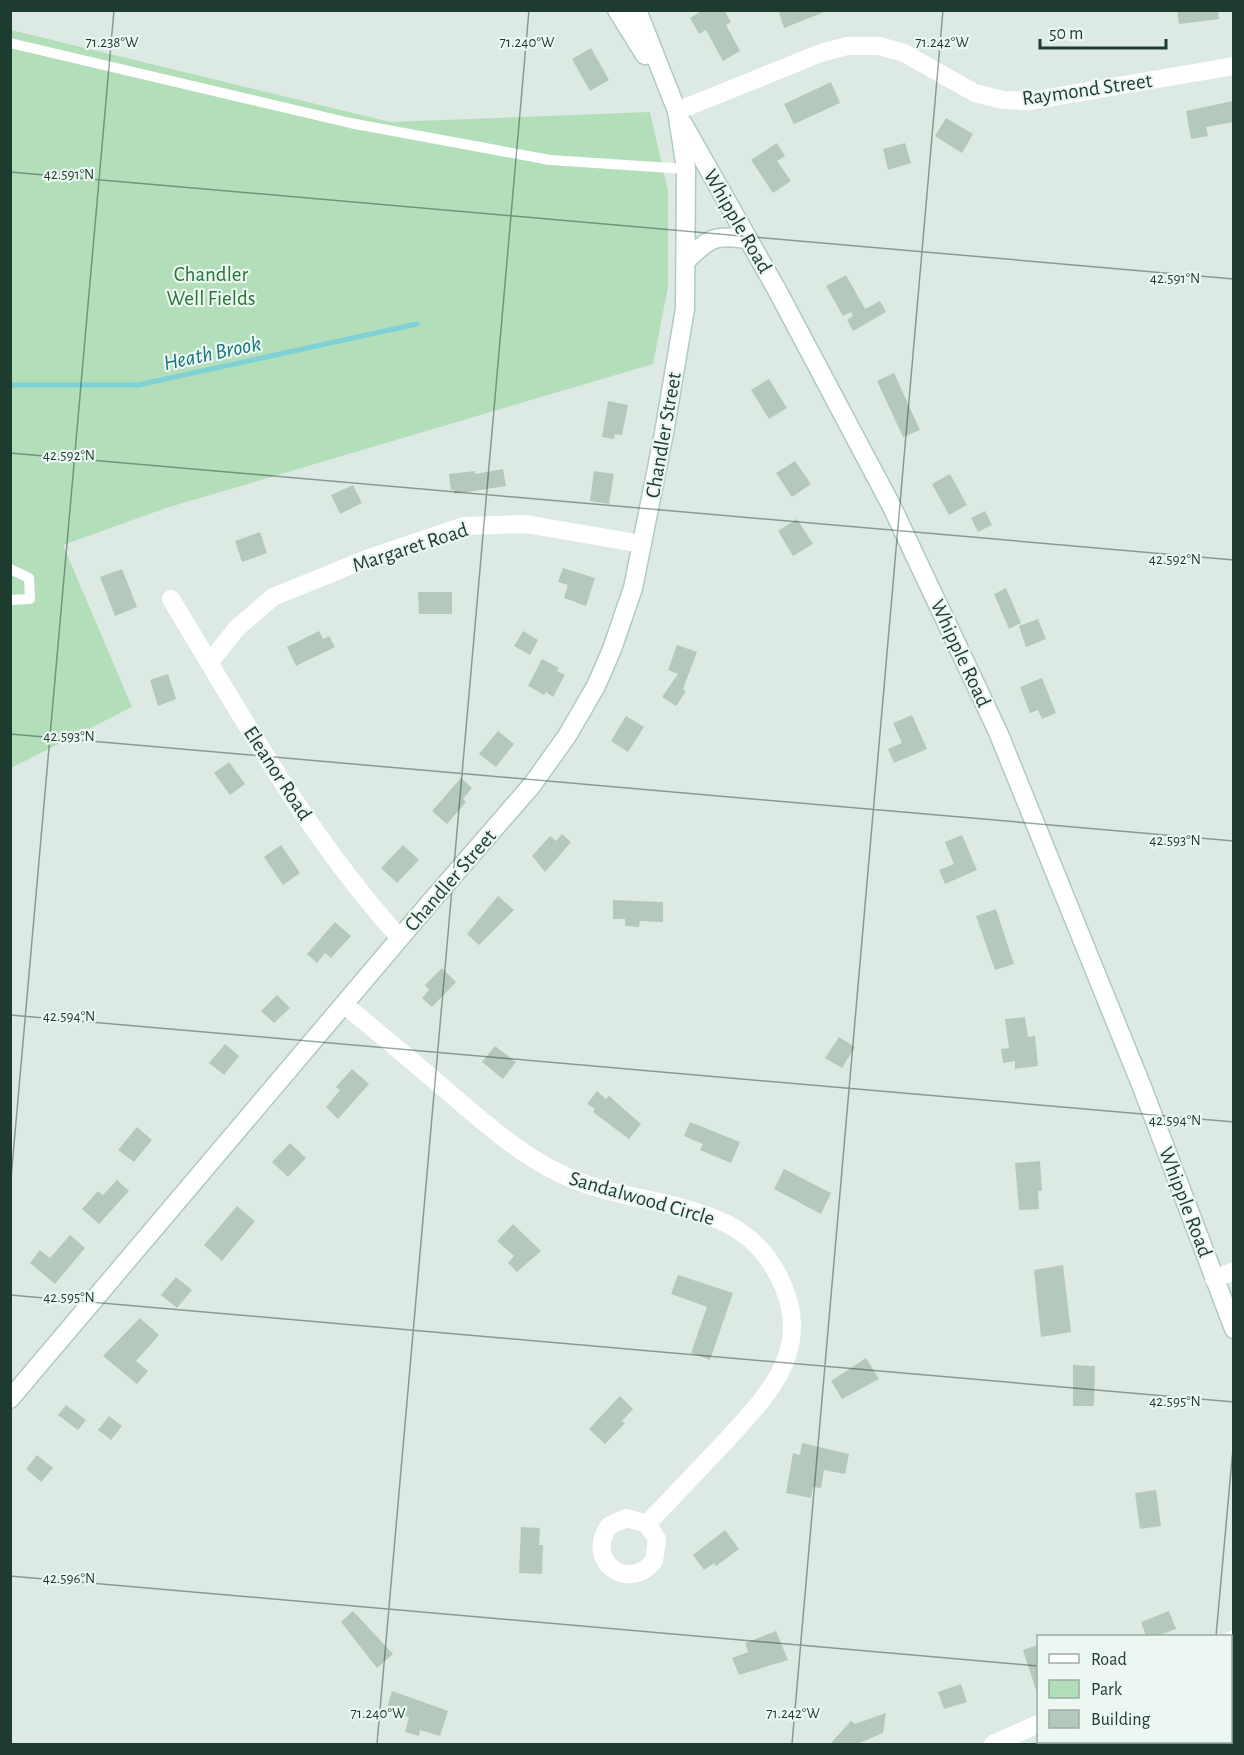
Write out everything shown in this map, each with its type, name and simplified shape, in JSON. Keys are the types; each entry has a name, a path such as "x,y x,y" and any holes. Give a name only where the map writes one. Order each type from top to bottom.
{"main road":[{"name":"Whipple Road","path":"617,10 677,111 746,239 777,290 885,494 998,732 1142,1087 1233,1329"},
{"name":"Chandler Street","path":"10,1399 532,785 567,736 596,686 612,649 633,588 685,309 686,169 677,111 637,10"},
{"name":"Raymond Street","path":"677,111 821,53 847,46 879,46 904,53 975,93 1003,100 1030,101 1233,66"},
{"path":"686,261 706,241 723,235 746,239"},
{"name":"Margaret Road","path":"209,663 237,628 273,597 369,558 464,526 526,524 642,544"},
{"name":"Eleanor Road","path":"171,598 209,663 342,870 400,938"},
{"name":"Sandalwood Circle","path":"345,1005 502,1137 535,1160 590,1186 700,1213 736,1228 757,1244 776,1269 786,1293 791,1324 789,1347 779,1376 753,1413 647,1524"},
{"path":"1214,1279 1233,1271"},
{"path":"993,1744 1037,1724"}],"lane":[{"path":"10,43 362,125 550,160 686,169"},
{"path":"10,569 28,578 30,599 10,600"}],"green space":[{"name":"Chandler Well Fields","path":"11,30 390,122 650,112 668,191 668,287 653,364 166,508 63,545 132,707 11,768"}],"building":[{"path":"703,10 724,10 731,22 726,25 740,51 723,61 706,30 699,34 690,18"},
{"path":"778,10 827,10 827,11 784,28"},
{"path":"1177,10 1218,10 1219,19 1179,24"},
{"path":"591,48 609,80 590,91 572,59"},
{"path":"831,82 840,103 794,124 784,104"},
{"path":"1233,101 1233,122 1206,127 1208,136 1191,139 1186,111"},
{"path":"946,118 973,134 962,153 935,136"},
{"path":"777,143 785,156 777,161 791,181 773,193 751,160"},
{"path":"905,143 911,163 888,170 883,149"},
{"path":"846,275 865,309 880,301 886,312 853,331 847,320 853,316 851,312 843,316 826,286"},
{"path":"894,373 920,430 903,437 877,381"},
{"path":"769,379 787,408 769,419 751,390"},
{"path":"608,401 628,405 622,435 615,434 614,439 602,437"},
{"path":"795,461 811,484 792,497 776,473"},
{"path":"503,469 506,486 454,494 454,490 451,490 449,474 475,471 475,474"},
{"path":"594,471 614,474 609,504 590,501"},
{"path":"950,474 967,505 949,515 932,484"},
{"path":"353,485 362,503 340,514 331,495"},
{"path":"985,511 992,525 978,532 971,518"},
{"path":"797,519 813,544 793,556 778,531"},
{"path":"260,532 267,553 242,562 235,541"},
{"path":"563,568 595,578 586,606 564,598 568,585 558,582"},
{"path":"122,569 137,607 115,616 100,577"},
{"path":"1006,588 1021,623 1009,629 994,594"},
{"path":"418,592 452,592 452,614 419,614"},
{"path":"1038,619 1046,639 1026,647 1019,626"},
{"path":"319,631 323,639 329,636 335,647 296,666 287,647"},
{"path":"523,631 538,640 530,655 514,646"},
{"path":"677,645 697,652 683,689 686,691 676,706 662,697 678,674 668,670"},
{"path":"542,659 559,668 557,671 565,675 553,697 528,686"},
{"path":"168,674 176,699 158,706 150,680"},
{"path":"1042,678 1056,713 1042,719 1038,710 1030,713 1020,687"},
{"path":"912,715 927,749 894,763 888,749 902,743 893,723"},
{"path":"626,716 644,727 628,752 611,741"},
{"path":"498,731 514,744 496,767 479,754"},
{"path":"229,762 245,784 230,795 214,773"},
{"path":"461,778 472,788 463,799 466,802 447,824 432,811"},
{"path":"562,834 571,842 545,872 532,856 550,836 556,841"},
{"path":"962,835 977,870 945,884 939,870 954,864 945,842"},
{"path":"281,845 300,873 283,885 264,857"},
{"path":"403,845 419,860 397,883 381,868"},
{"path":"498,896 514,910 479,945 467,934"},
{"path":"613,900 663,902 663,922 640,921 639,927 625,926 625,919 613,919"},
{"path":"996,909 1014,964 995,970 976,916"},
{"path":"335,922 351,936 331,958 325,953 317,963 307,954"},
{"path":"442,968 456,982 432,1007 422,998 429,990 425,985"},
{"path":"277,995 290,1008 274,1023 261,1011"},
{"path":"1025,1017 1028,1037 1035,1036 1038,1066 1015,1069 1015,1061 1003,1063 1001,1049 1009,1048 1005,1019"},
{"path":"839,1037 855,1047 842,1068 825,1058"},
{"path":"225,1044 239,1056 224,1075 209,1063"},
{"path":"495,1046 516,1062 503,1079 482,1062"},
{"path":"352,1069 369,1084 338,1119 326,1107 340,1090 336,1087"},
{"path":"597,1091 606,1099 609,1096 641,1124 629,1139 593,1112 595,1109 587,1104"},
{"path":"690,1122 740,1142 731,1163 700,1150 703,1144 684,1136"},
{"path":"137,1127 152,1140 134,1162 118,1150"},
{"path":"290,1143 306,1158 288,1177 272,1162"},
{"path":"1040,1161 1042,1191 1038,1191 1039,1209 1019,1210 1015,1163"},
{"path":"784,1169 831,1193 821,1214 774,1189"},
{"path":"117,1180 129,1191 99,1224 82,1209 98,1191 103,1195"},
{"path":"237,1206 255,1221 222,1261 204,1245"},
{"path":"513,1224 541,1251 517,1272 508,1263 514,1256 497,1241"},
{"path":"70,1235 85,1248 55,1284 30,1263 40,1250 50,1258"},
{"path":"1063,1265 1071,1332 1041,1337 1034,1270"},
{"path":"678,1275 733,1293 710,1360 691,1353 707,1307 671,1294"},
{"path":"176,1277 192,1290 177,1308 161,1295"},
{"path":"140,1318 159,1335 136,1361 148,1371 137,1384 103,1356"},
{"path":"866,1358 879,1379 842,1399 831,1381"},
{"path":"1073,1365 1095,1366 1094,1406 1073,1406"},
{"path":"620,1396 633,1409 622,1421 625,1423 605,1444 589,1429"},
{"path":"66,1405 86,1420 78,1430 58,1415"},
{"path":"109,1416 122,1426 111,1440 98,1430"},
{"path":"802,1443 849,1454 845,1474 824,1470 821,1488 813,1487 811,1498 786,1493 793,1453 800,1455"},
{"path":"37,1455 53,1468 41,1482 26,1469"},
{"path":"1156,1490 1161,1526 1140,1529 1135,1493"},
{"path":"521,1527 540,1528 539,1545 543,1545 542,1574 519,1573"},
{"path":"725,1530 739,1549 716,1566 714,1563 704,1570 693,1555"},
{"path":"353,1611 393,1654 377,1668 341,1622"},
{"path":"1169,1611 1176,1629 1160,1635 1146,1635 1141,1622"},
{"path":"776,1631 788,1660 739,1675 732,1658 748,1652 745,1643"},
{"path":"1037,1645 1036,1690 1023,1650"},
{"path":"961,1684 967,1702 944,1709 938,1692"},
{"path":"392,1691 448,1711 440,1736 420,1730 419,1736 405,1732 409,1717 386,1711"},
{"path":"886,1713 883,1733 857,1744 830,1744 851,1721 855,1724"}],"waterway":[{"name":"Heath Brook","path":"10,385 138,385 417,324"}]}
